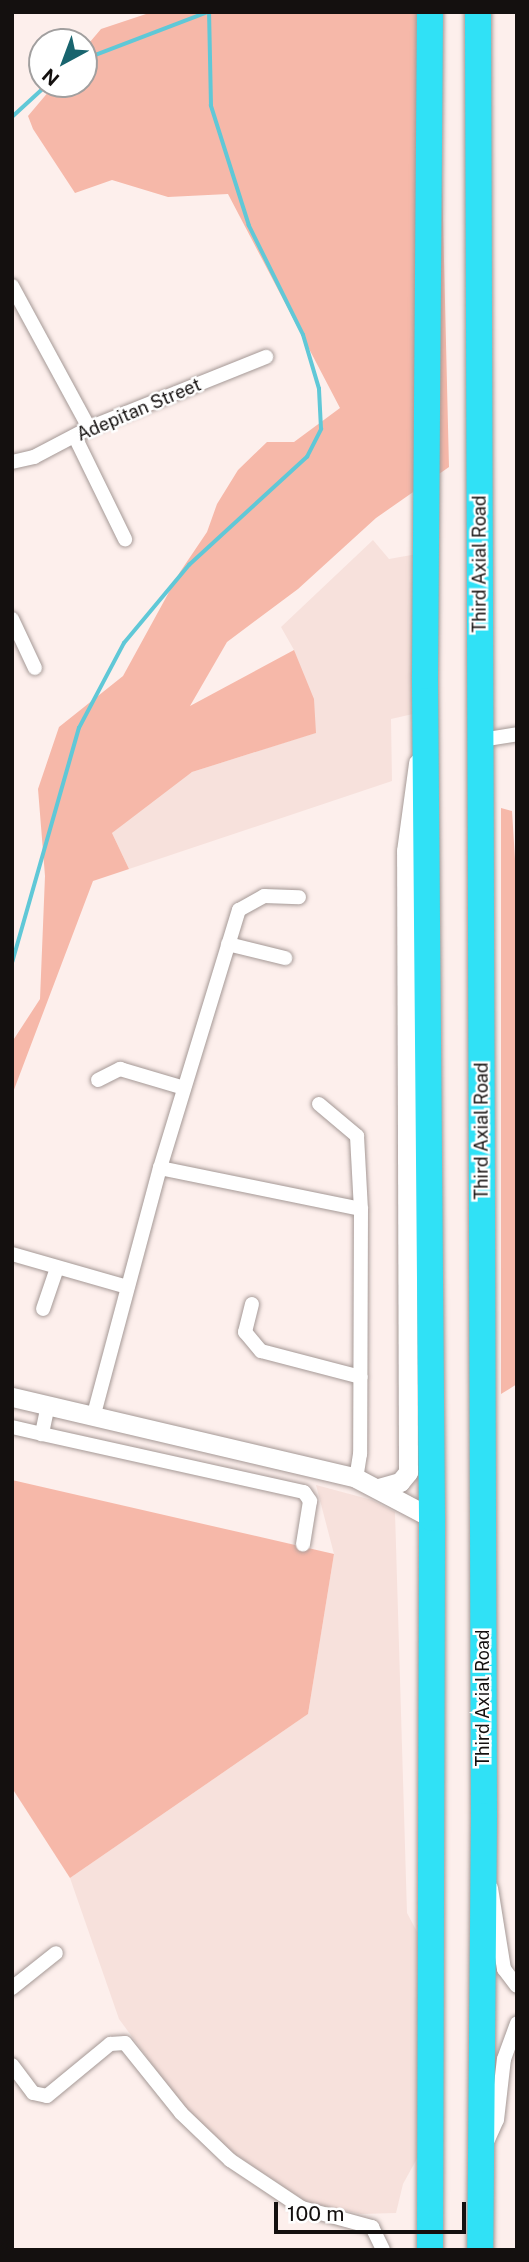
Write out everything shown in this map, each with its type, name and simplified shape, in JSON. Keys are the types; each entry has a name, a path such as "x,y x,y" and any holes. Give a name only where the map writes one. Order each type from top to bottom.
{"highway":[{"path":"430,12 425,731 432,1518 430,2250"},
{"name":"Third Axial Road","path":"478,12 482,1857 480,2250"}],"street":[{"path":"12,286 17,303 89,428"},
{"name":"Adepitan Street","path":"12,462 265,357"},
{"path":"75,437 125,540"},
{"path":"12,619 34,668"},
{"path":"379,1488 400,1482 408,1472 406,851 411,794 425,731"},
{"path":"481,740 517,734"},
{"path":"94,1414 160,1168 239,910 250,901 299,897"},
{"path":"228,944 285,958"},
{"path":"98,1080 120,1069 184,1088"},
{"path":"319,1104 357,1136 361,1209 360,1377 356,1478"},
{"path":"160,1168 361,1209"},
{"path":"12,1254 127,1287"},
{"path":"43,1309 57,1268"},
{"path":"252,1304 245,1332 261,1351 360,1377"},
{"path":"12,1397 94,1414 356,1478 432,1518"},
{"path":"42,1434 48,1405"},
{"path":"12,1427 304,1492 310,1501 303,1544"},
{"path":"482,1857 496,1905 504,1969 517,1986"},
{"path":"12,1988 56,1953"},
{"path":"482,2153 497,2120 504,2059 517,2023"},
{"path":"12,2065 33,2093 47,2096 103,2048 125,2043 181,2113 230,2160 302,2207 372,2227 383,2250"}],"shaded area":[{"path":"152,12 438,12 449,467 376,518 298,589 227,642 190,706 294,650 314,699 316,733 192,772 112,833 129,869 93,881 12,1095 12,1042 40,999 45,876 38,789 59,727 123,676 180,572 207,532 217,504 238,470 267,442 294,442 340,408 228,194 168,197 112,180 75,193 33,129 28,116 43,98 98,98 98,33 101,29"},
{"path":"373,540 389,559 417,554 413,714 391,719 392,781 129,869 112,833 161,792 192,772 315,733 294,650 281,627"},
{"path":"501,808 512,811 517,891 517,1384 501,1394"},
{"path":"12,1480 334,1554 308,1714 70,1878 12,1788"},
{"path":"316,1485 372,1500 395,1512 407,1913 423,1943 425,2144 403,2184 396,2213 361,2214 306,2202 220,2144 191,2117 119,2019 70,1878 308,1714 334,1554"}],"waterway":[{"path":"12,963 79,728 124,643 189,565 307,457 321,429 319,389 303,335 249,226 211,106 209,12 98,55"},
{"path":"12,117 33,98"}]}
